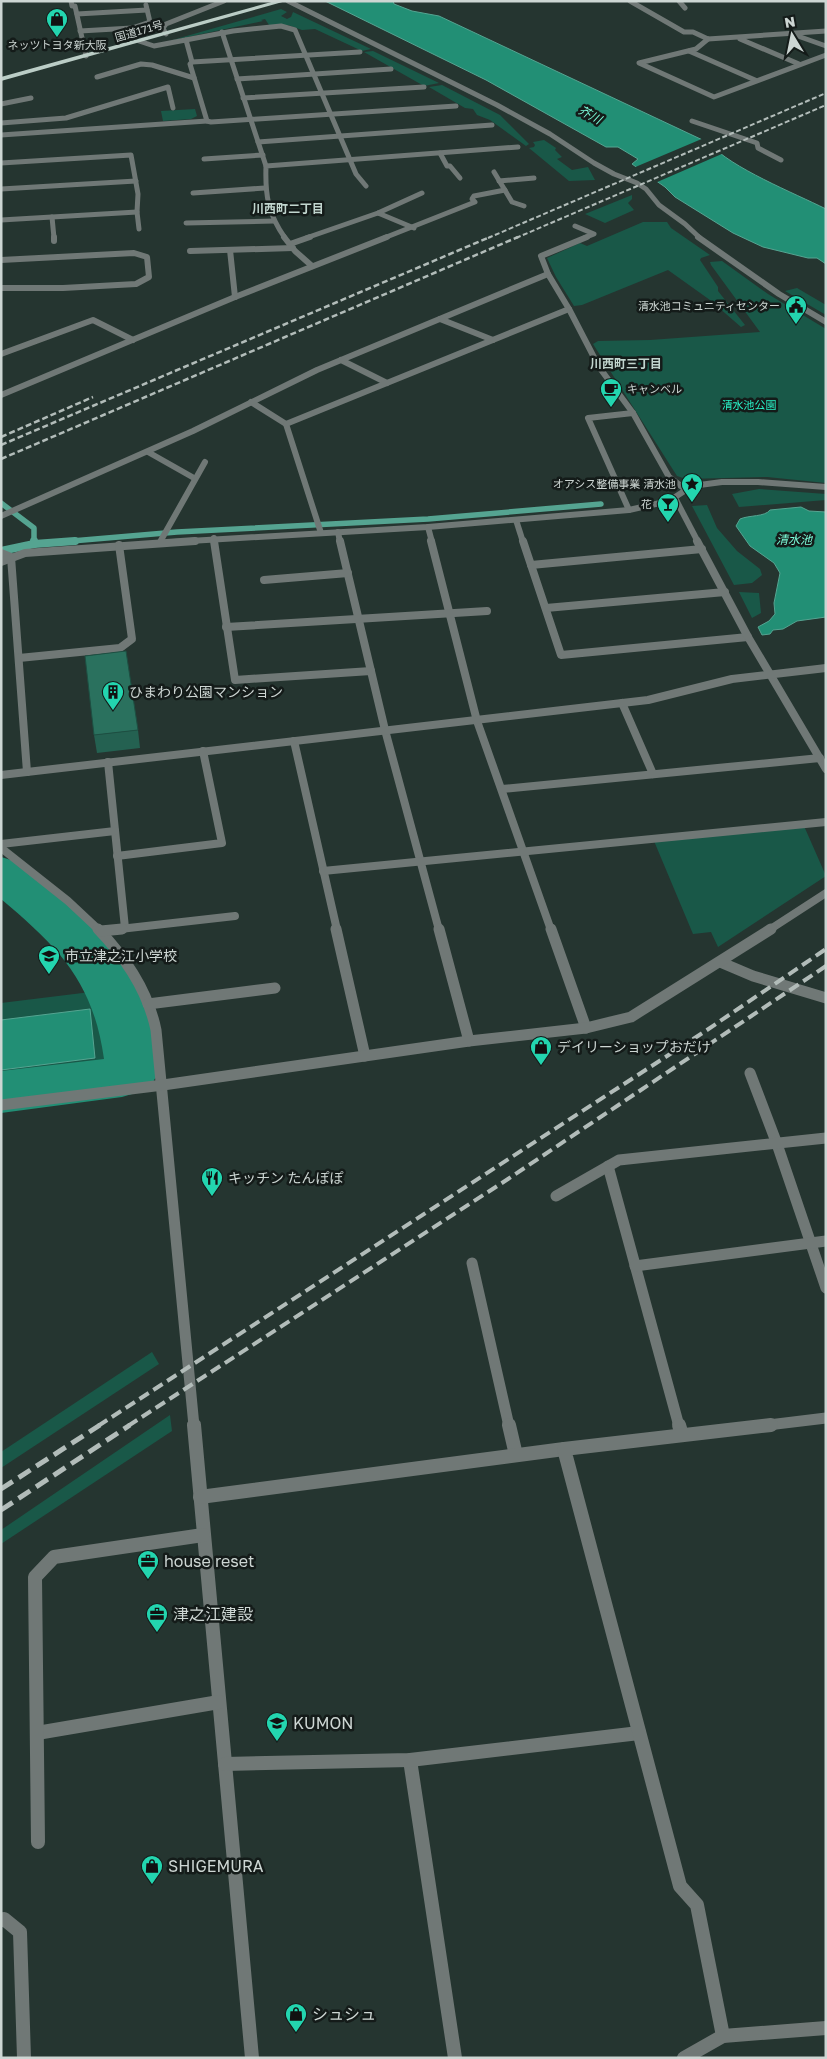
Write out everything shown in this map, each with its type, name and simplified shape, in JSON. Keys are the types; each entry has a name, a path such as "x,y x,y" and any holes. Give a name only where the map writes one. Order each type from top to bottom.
{"highway":[{"name":"国道171号","path":"1,79 283,1"}],"street":[{"path":"71,1 72,6 75,6 86,56"},
{"path":"166,34 163,28 166,24 224,1"},
{"path":"288,1 489,100 550,134 594,163 614,174 637,183 646,189 659,206 685,224 705,242 779,294 826,322"},
{"path":"630,1 684,32 693,32 708,39 826,31"},
{"path":"679,1 685,8"},
{"path":"77,14 146,8 150,22 132,28 80,31"},
{"path":"139,41 154,46 222,32 270,27 291,28 295,30 349,159 358,178 366,186"},
{"path":"222,32 263,155 266,166 265,188 274,221 291,246 312,266"},
{"path":"792,34 826,46"},
{"path":"736,38 799,64"},
{"path":"708,39 696,49 639,63 714,97 826,54"},
{"path":"186,40 194,78 207,121"},
{"path":"689,51 755,80"},
{"path":"167,69 191,63 360,52"},
{"path":"97,77 141,64 152,65 194,78"},
{"path":"237,79 391,69"},
{"path":"1,123 66,118 168,87 174,108"},
{"path":"243,98 424,87"},
{"path":"1,104 31,98"},
{"path":"1,135 456,106"},
{"path":"692,120 757,143 758,148 781,160"},
{"path":"258,142 492,125"},
{"path":"266,166 518,147"},
{"path":"440,153 447,166 450,166 460,178"},
{"path":"1,163 131,155 138,194 137,212 139,228"},
{"path":"204,159 263,155"},
{"path":"494,172 512,202 524,206"},
{"path":"500,182 534,178"},
{"path":"1,189 136,181"},
{"path":"193,193 265,188"},
{"path":"1,395 312,266 414,228 476,202 472,199 474,196 505,190"},
{"path":"190,251 291,246 422,193"},
{"path":"1,220 137,212"},
{"path":"378,212 414,228"},
{"path":"52,217 54,241"},
{"path":"186,224 274,221"},
{"path":"574,226 594,234 541,256 548,274 569,308 599,367 633,413 669,477 685,489"},
{"path":"230,250 236,297"},
{"path":"1,260 134,253 147,257 149,277 136,284 63,288 1,288"},
{"path":"1,516 148,452 341,360 548,274"},
{"path":"286,424 569,308"},
{"path":"440,319 493,340"},
{"path":"1,354 93,320 133,340"},
{"path":"341,360 387,383"},
{"path":"251,402 286,424 320,531"},
{"path":"629,510 588,418 633,413"},
{"path":"148,452 194,478"},
{"path":"160,542 194,478 205,462"},
{"path":"1,562 26,553 119,545 320,531 338,532 428,527 629,510 676,498 685,489 702,484 732,482 826,487"},
{"path":"502,788 653,774 824,765 748,638 676,498"},
{"path":"516,520 562,655 748,638"},
{"path":"428,527 478,721 586,1028"},
{"path":"338,532 385,730 469,1041"},
{"path":"214,538 235,680 371,671"},
{"path":"19,658 120,648 132,639 119,545"},
{"path":"531,565 702,550"},
{"path":"1,553 12,557"},
{"path":"12,557 27,772"},
{"path":"264,580 348,573"},
{"path":"546,608 725,592"},
{"path":"226,627 487,611"},
{"path":"1,775 622,704 648,700 732,679 826,668"},
{"path":"622,704 653,774"},
{"path":"294,740 365,1056"},
{"path":"117,856 222,843 203,751"},
{"path":"108,762 125,928"},
{"path":"323,871 826,822"},
{"path":"1,844 115,831"},
{"path":"1,848 81,910 115,945 137,981 153,1015 163,1085 252,2058"},
{"path":"1,1105 163,1085 469,1041 586,1028 631,1017 826,893"},
{"path":"101,931 235,916"},
{"path":"720,962 753,976 826,998"},
{"path":"148,1004 275,988"},
{"path":"750,1073 777,1144 826,1288"},
{"path":"556,1196 618,1160 826,1138"},
{"path":"608,1166 682,1435"},
{"path":"635,1266 826,1241"},
{"path":"472,1264 516,1455"},
{"path":"200,1497 564,1448 826,1418"},
{"path":"564,1448 680,1886 697,1905 723,2036"},
{"path":"38,1842 35,1577 54,1557 203,1535"},
{"path":"37,1733 219,1702"},
{"path":"225,1764 410,1760 639,1732"},
{"path":"410,1760 455,2058"},
{"path":"1,1920 4,1919 20,1932 24,2058"},
{"path":"684,2058 723,2036 826,2028"}],"green space":[{"path":"281,9 287,12 281,16 287,19 291,17 293,12 371,49 362,51 315,29 302,30 288,25 269,25 265,19 261,20 263,21 169,41"},
{"path":"373,51 439,83 424,86 364,52"},
{"path":"442,85 500,115 529,144 526,146 490,120 477,115 473,109 465,108 429,87"},
{"path":"195,109 197,116 191,119 163,121 161,111"},
{"path":"544,140 556,148 555,150 562,157 557,159 572,170 588,167 595,180 569,181 529,148 534,147 533,142"},
{"path":"632,195 632,199 628,203 634,210 605,223 585,214"},
{"path":"643,222 667,222 671,228 710,255 700,260 718,287 718,291 745,325 741,327 710,300 668,270 582,305 574,306 547,258 580,243 587,246"},
{"name":"清水池公園","path":"722,261 768,294 826,329 826,483 767,477 686,479 677,476 593,344 598,341 650,340 760,332 710,262"},
{"path":"797,288 826,305 826,315 785,291"},
{"path":"759,489 826,494 826,500 739,507 732,494"},
{"path":"707,505 717,528 737,551 760,569 762,575 752,583 734,585 692,506"},
{"path":"739,592 759,593 761,613 752,618"},
{"path":"804,826 826,876 718,947 711,932 693,934 654,841"},
{"path":"107,990 117,1021 123,1073 1,1089 1,1003"},
{"path":"152,1352 159,1364 1,1468 1,1452"},
{"path":"170,1415 172,1431 1,1544 1,1530"}],"water":[{"name":"芥川","path":"325,1 393,1 394,4 412,11 439,16 709,143 732,162 747,171 826,209 826,264 817,258 808,258 763,247 733,233 675,197 665,187 632,164 638,159 618,147 606,147 486,80"},
{"name":"清水池","path":"801,507 809,511 826,512 826,617 797,621 783,629 773,630 770,634 762,635 758,627 769,621 775,614 774,603 780,573 774,563 750,546 736,526 740,519 764,514 770,510"},
{"path":"90,1009 95,1058 1,1070 1,1020"}],"pier":[{"path":"704,138 724,153 655,183 633,168"}],"building":[{"name":"ひまわり公園マンション","path":"126,651 138,730 94,735 85,656"}],"waterway":[{"path":"1,503 34,528 34,544"},
{"path":"60,542 177,532 428,519 601,504"},
{"path":"34,544 75,541"},
{"path":"1,551 34,544"},
{"path":"1,873 73,935 101,971 113,992 124,1021 133,1068 122,1077 1,1092"}],"railway":[{"path":"488,238 826,93"},
{"path":"516,238 826,105"},
{"path":"1,445 490,237"},
{"path":"1,459 518,237"},
{"path":"1,437 93,397"},
{"path":"98,1426 707,1030 826,949"},
{"path":"128,1426 508,1179 826,966"},
{"path":"1,1489 100,1425"},
{"path":"1,1510 130,1425"}],"place":[{"name":"ネッツトヨタ新大阪","path":"57,38"},
{"name":"清水池コミュニティセンター","path":"796,325"},
{"name":"キャンベル","path":"611,408"},
{"name":"オアシス整備事業 清水池","path":"692,503"},
{"name":"花","path":"668,523"},
{"name":"ひまわり公園マンション","path":"113,711"},
{"name":"市立津之江小学校","path":"49,975"},
{"name":"デイリーショップおだけ","path":"541,1066"},
{"name":"キッチン たんぽぽ","path":"212,1197"},
{"name":"house reset","path":"148,1580"},
{"name":"津之江建設","path":"157,1633"},
{"name":"KUMON","path":"277,1742"},
{"name":"SHIGEMURA","path":"152,1885"},
{"name":"シュシュ","path":"296,2033"}],"district":[{"name":"川西町二丁目","path":"288,209"},
{"name":"川西町三丁目","path":"626,364"}]}
